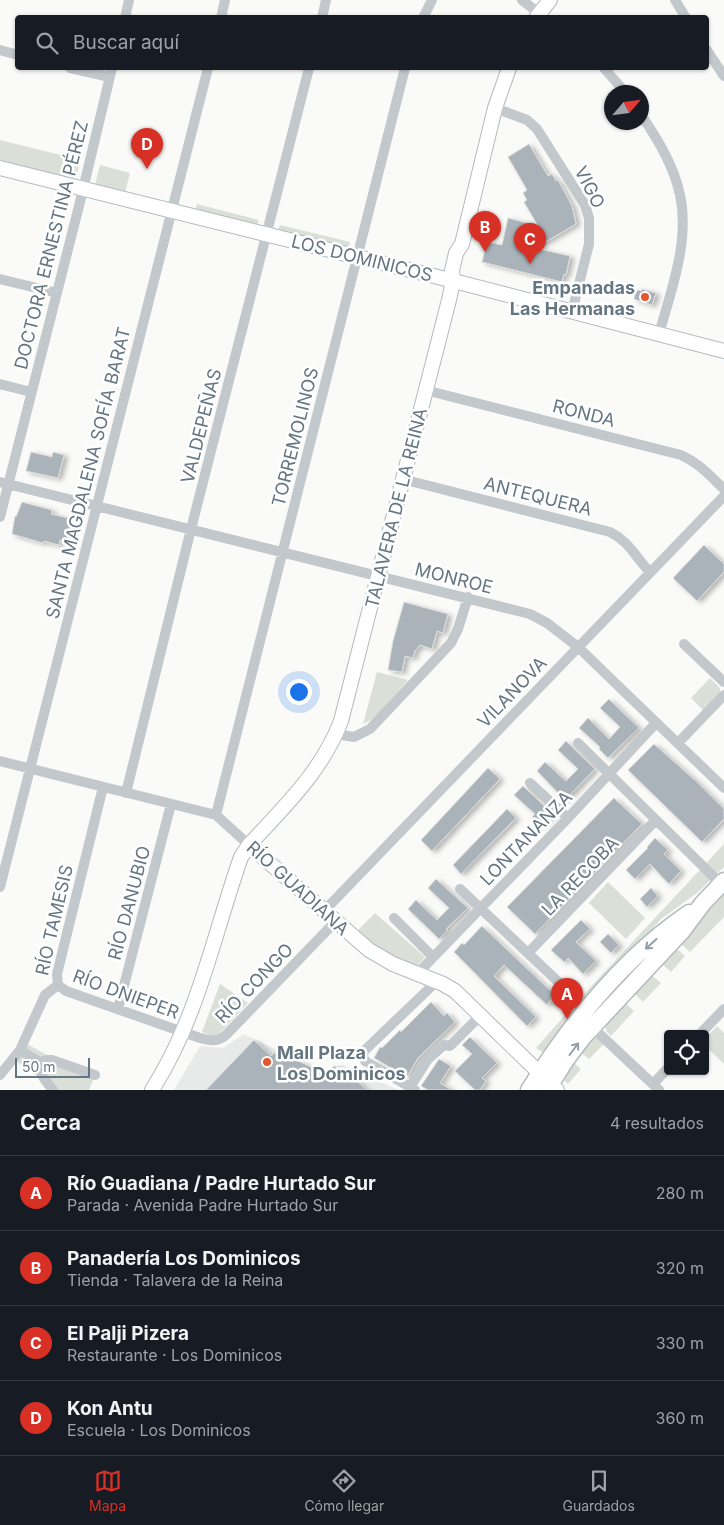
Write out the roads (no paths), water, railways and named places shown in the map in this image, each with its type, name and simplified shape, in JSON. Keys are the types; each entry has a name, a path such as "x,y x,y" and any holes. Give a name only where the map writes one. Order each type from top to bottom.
{"main road":[{"path":"529,1090 549,1084 592,1027 682,931 703,903 723,882"},
{"path":"549,1084 587,1009 648,946 703,903"}],"street":[{"path":"126,15 130,0"},
{"path":"221,15 225,0"},
{"path":"323,15 326,0"},
{"path":"424,15 432,0"},
{"path":"522,0 539,15"},
{"path":"541,15 550,0"},
{"path":"675,0 684,15"},
{"path":"0,50 15,53"},
{"path":"709,53 724,76"},
{"path":"90,70 111,72"},
{"name":"SANTA MAGDALENA SOFÍA BARAT","path":"0,887 207,70"},
{"name":"VALDEPEÑAS","path":"126,793 191,529 308,70"},
{"name":"TORREMOLINOS","path":"216,815 405,70"},
{"name":"TALAVERA DE LA REINA","path":"152,1090 184,1032 239,864 249,845 312,775 336,734 344,710 426,390 453,281 452,271 456,253 462,244 496,108 508,70"},
{"path":"606,70 619,85"},
{"name":"DOCTORA ERNESTINA PÉREZ","path":"0,517 4,483 31,392 57,293 111,72"},
{"name":"VIGO","path":"496,108 516,114 537,128 585,204 589,218 589,244 572,312"},
{"path":"649,128 669,162 677,182 682,207 678,259 659,334"},
{"name":"LOS DOMINICOS","path":"0,168 724,351"},
{"path":"0,279 57,293"},
{"path":"0,384 31,392"},
{"name":"RONDA","path":"426,390 669,451 691,459 724,489"},
{"name":"ANTEQUERA","path":"402,479 610,532 620,537 630,546 650,572"},
{"name":"MONROE","path":"4,483 468,597 530,614 548,622 578,647 724,788"},
{"name":"VILANOVA","path":"324,911 724,496"},
{"path":"336,734 354,737 370,729 451,642 458,629 468,597"},
{"path":"684,644 724,682"},
{"path":"678,743 724,695"},
{"name":"LONTANANZA","path":"417,974 609,775 656,723"},
{"path":"578,743 655,821 723,882"},
{"name":"RÍO GUADIANA","path":"0,761 216,815 369,950 393,964 437,981 455,991 549,1084"},
{"path":"530,783 568,818"},
{"name":"RÍO TAMESIS","path":"0,1075 20,1050 45,995 58,984 57,974 103,787"},
{"name":"RÍO DANUBIO","path":"118,1009 171,804"},
{"name":"LA RECOBA","path":"528,953 655,821"},
{"path":"460,889 587,1009"},
{"path":"394,918 433,956"},
{"name":"RÍO CONGO","path":"184,1032 211,1041 222,1038 336,922"},
{"path":"437,981 364,1051 364,1061 413,1088 428,1059 444,1044 450,1046 481,1015"},
{"name":"RÍO DNIEPER","path":"58,984 66,991 184,1032"},
{"path":"704,1030 724,1009"},
{"path":"592,1027 656,1087 664,1074"},
{"path":"20,1050 42,1063"},
{"path":"53,1090 41,1076 39,1069 42,1063 47,1060 95,1075"}],"place":[{"name":"Kon Antu","path":"147,169"},
{"name":"Panadería Los Dominicos","path":"485,252"},
{"name":"El Palji Pizera","path":"530,264"},
{"name":"Empanadas Las Hermanas","path":"645,297"},
{"name":"Río Guadiana / Padre Hurtado Sur","path":"567,1019"},
{"name":"Mall Plaza Los Dominicos","path":"267,1062"}]}
